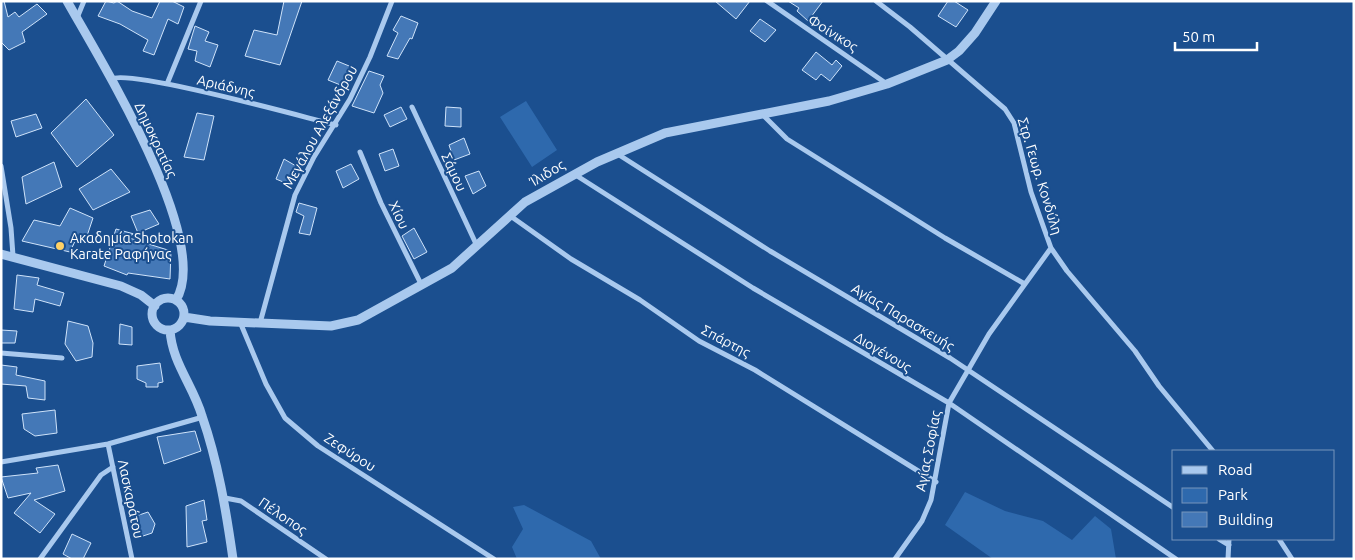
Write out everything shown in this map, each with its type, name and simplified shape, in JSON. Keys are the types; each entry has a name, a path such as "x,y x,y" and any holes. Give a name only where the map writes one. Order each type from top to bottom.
{"street":[{"name":"Δημοκρατίας","path":"67,1 111,80 149,156 178,232 184,272 182,292 176,300"},
{"path":"77,18 84,1"},
{"path":"168,84 201,1"},
{"name":"Μεγάλου Αλεξάνδρου","path":"260,323 295,195 314,157 336,125 370,57 392,1"},
{"name":"Φοίνικος","path":"767,1 887,84"},
{"name":"Στρ. Γεωρ. Κονδύλη","path":"876,1 910,27 1005,109 1014,123 1031,192 1051,248 1066,271 1135,351 1160,386 1212,450"},
{"name":"Ίλιδος","path":"184,317 240,322 331,326 358,320 452,268 525,202 573,174 616,153 665,133 830,101 887,84 947,60 960,51 975,33 996,1"},
{"name":"Αριάδνης","path":"111,80 121,77 168,84 336,125"},
{"name":"Σάμου","path":"412,107 477,246"},
{"path":"762,114 787,139 945,238 1023,283"},
{"name":"Χίου","path":"360,152 385,212 422,286"},
{"name":"Αγίας Παρασκευής","path":"616,153 770,251 967,369 1172,507"},
{"path":"1,166 12,228 13,256"},
{"name":"Διογένους","path":"573,174 754,288 949,403 1176,559"},
{"name":"Σπάρτης","path":"510,214 571,259 640,300 700,341 755,370 936,482"},
{"name":"Αγίας Σοφίας","path":"895,559 922,520 936,482 949,403 967,369 1023,283 1051,248"},
{"path":"1,254 121,286 141,295 154,306"},
{"path":"162,299 176,300 183,307 184,317 179,326 170,330 156,325 152,316 154,306 162,299"},
{"name":"Ζεφύρου","path":"240,322 266,384 285,418 318,446 494,559"},
{"path":"170,330 171,346 176,361 195,396 203,417 225,498 233,559"},
{"path":"1,353 62,358"},
{"path":"1,462 108,444 203,417"},
{"name":"Λασκαράτου","path":"108,444 132,559"},
{"path":"40,559 102,475 113,468"},
{"name":"Πέλοπος","path":"225,498 241,501 326,559"},
{"path":"1220,540 1228,545"},
{"path":"1228,559 1229,540"},
{"path":"1280,540 1292,559"}],"green space":[{"path":"526,101 557,150 532,167 500,117"},
{"path":"965,492 1005,511 1043,521 1072,540 1095,516 1111,529 1116,559 993,559 945,525"},
{"path":"524,505 591,541 601,559 517,559 512,547 523,529 513,507"}],"building":[{"path":"1,1 4,1 8,17 15,12 19,17 37,4 47,14 22,32 25,42 9,50 1,42"},
{"path":"106,1 114,3 117,1 132,11 152,18 160,1 172,1 184,7 178,24 168,19 154,55 143,51 148,40 120,24 98,16"},
{"path":"284,1 302,1 280,65 245,56 254,30 277,35"},
{"path":"715,1 750,1 736,19"},
{"path":"788,1 823,1 808,21 797,11 799,8"},
{"path":"948,1 954,1 968,10 956,27 938,16"},
{"path":"401,16 418,23 412,39 410,38 398,59 387,56 398,33 393,30"},
{"path":"760,19 776,30 765,42 750,31"},
{"path":"195,26 209,32 205,41 218,45 210,67 195,61 197,51 188,49"},
{"path":"816,52 832,65 836,60 842,66 830,81 821,74 816,80 802,70"},
{"path":"337,61 354,68 343,86 328,80"},
{"path":"369,71 384,76 380,85 383,93 374,113 352,106"},
{"path":"86,99 114,135 77,167 51,133"},
{"path":"401,107 407,119 390,127 384,115"},
{"path":"446,107 461,108 461,127 445,126"},
{"path":"197,113 214,116 204,160 184,157"},
{"path":"36,114 42,128 16,137 11,121"},
{"path":"464,138 470,154 454,160 449,145"},
{"path":"393,149 399,166 385,171 379,154"},
{"path":"284,159 296,166 288,184 276,179"},
{"path":"54,162 62,187 26,204 22,177"},
{"path":"351,164 359,179 343,188 336,171"},
{"path":"111,169 130,192 93,210 79,189"},
{"path":"479,171 486,186 473,194 465,176"},
{"path":"299,203 317,208 310,235 299,233 304,216 296,212"},
{"path":"70,208 93,218 87,236 76,239 70,252 22,241 34,220 60,226"},
{"path":"150,210 159,224 138,233 131,216"},
{"path":"414,228 427,252 414,259 402,236"},
{"path":"116,229 134,234 126,237 171,251 170,279 128,273 127,275 104,266"},
{"path":"17,275 39,278 37,285 64,293 60,306 35,299 33,312 14,309"},
{"path":"68,321 88,326 93,343 92,357 76,361 65,344"},
{"path":"120,324 132,327 132,345 119,344"},
{"path":"1,330 17,331 15,343 1,343"},
{"path":"160,363 163,382 158,383 158,387 146,387 146,383 137,379 137,366"},
{"path":"1,365 17,367 16,375 45,381 45,400 28,398 26,386 1,384"},
{"path":"55,410 57,433 35,436 24,429 22,414"},
{"path":"195,431 201,451 164,464 157,437"},
{"path":"58,465 65,491 34,500 55,514 40,533 14,513 31,493 8,498 1,477 38,473 36,468"},
{"path":"204,500 207,520 202,521 207,542 187,547 186,506"},
{"path":"148,512 155,524 152,533 137,538 136,516"},
{"path":"72,534 91,543 83,559 72,559 63,554"}],"place":[{"name":"Ακαδημία Shotokan Karate Ραφήνας","path":"60,246"}]}
